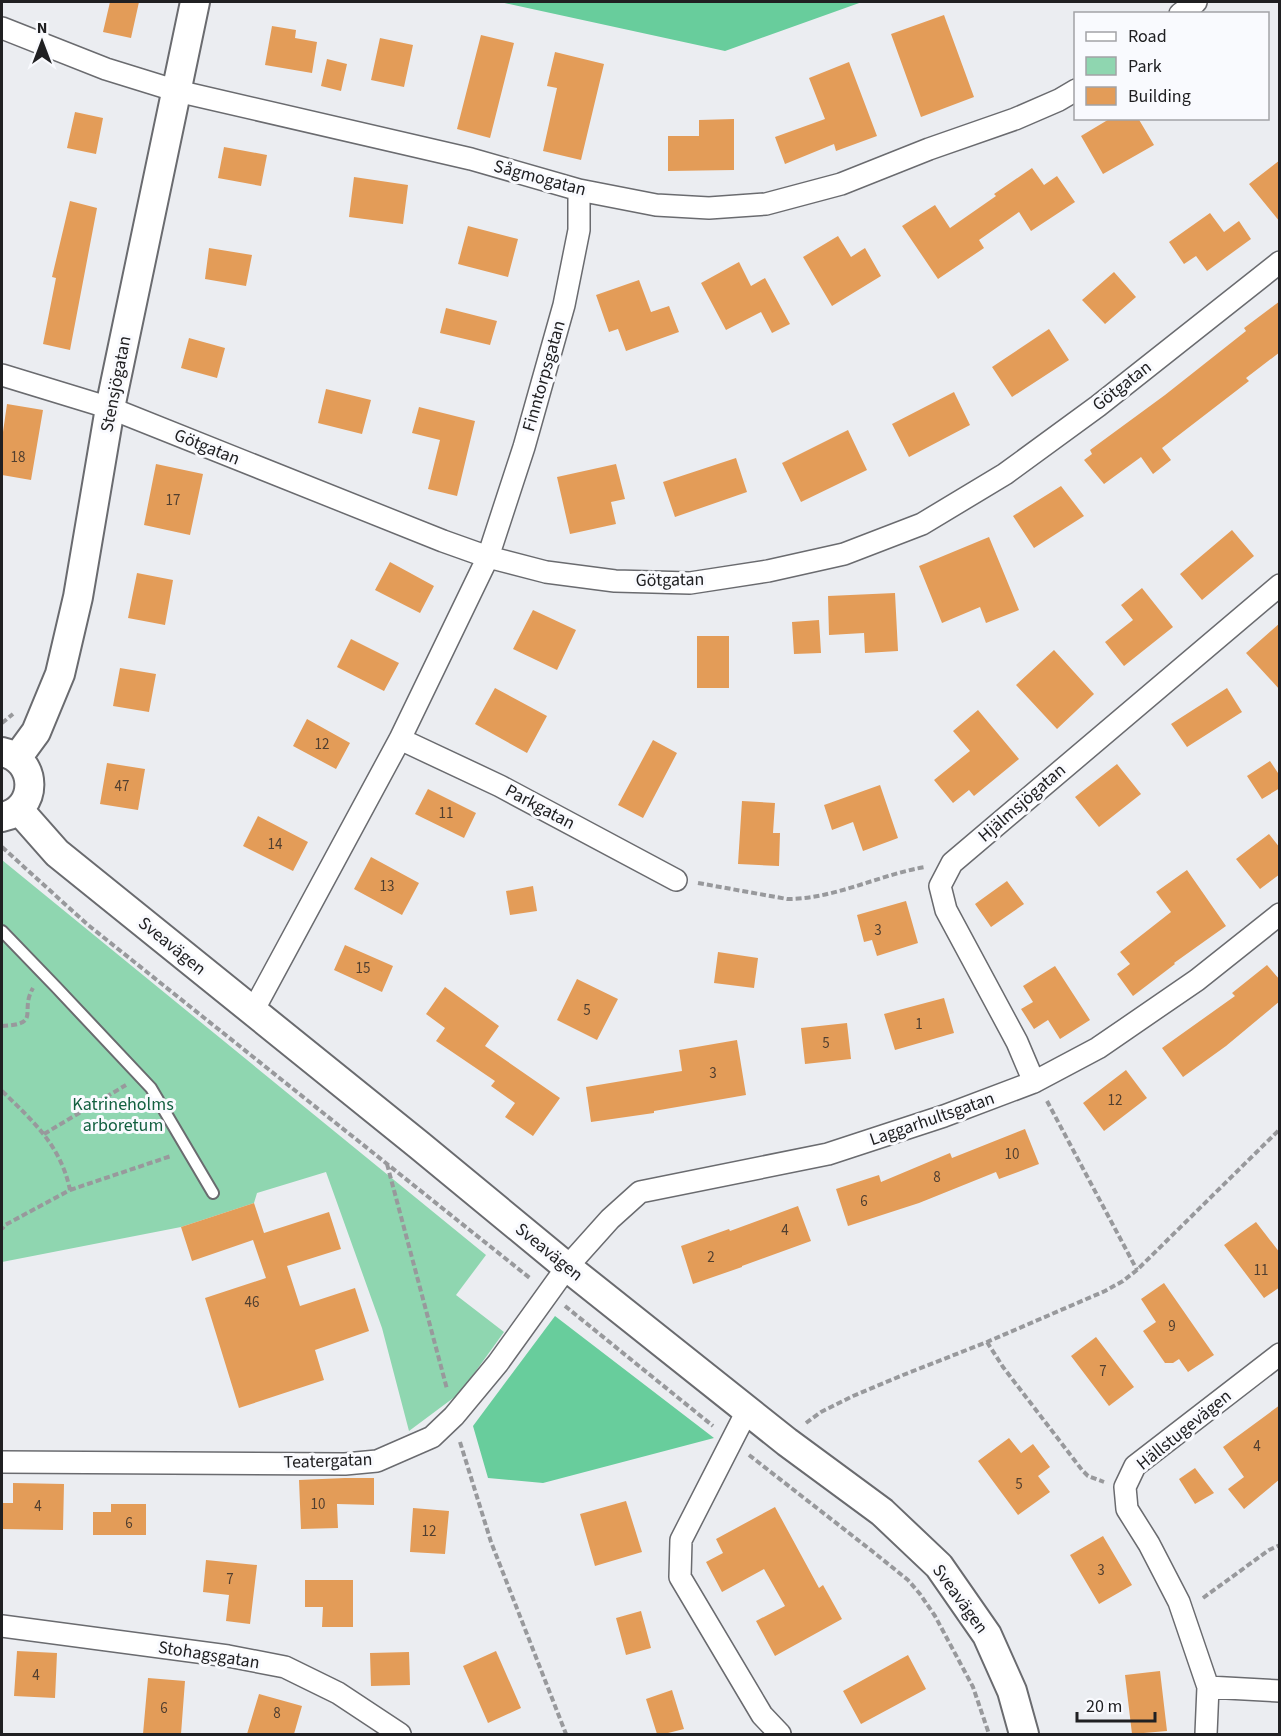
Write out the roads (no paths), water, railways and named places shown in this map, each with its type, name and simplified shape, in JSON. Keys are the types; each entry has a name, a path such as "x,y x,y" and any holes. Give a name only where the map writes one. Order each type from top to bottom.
{"street":[{"name":"Stensjögatan","path":"9,755 36,732 60,674 78,597 110,408 195,2"},
{"path":"1183,12 1196,2"},
{"name":"Sågmogatan","path":"2,28 106,69 177,91 471,159 579,190 656,205 709,208 766,204 841,184 929,149 1015,119 1074,91"},
{"name":"Finntorpsgatan","path":"488,557 524,447 564,305 579,230 579,190"},
{"name":"Götgatan","path":"2,375 110,408 432,537 488,557 546,572 615,581 690,583 768,571 844,554 922,524 1005,474 1098,406 1280,262"},
{"path":"253,1011 400,739 488,557"},
{"name":"Hjälmsjögatan","path":"1034,1082 1017,1042 946,910 940,886 952,863 1280,585"},
{"name":"Parkgatan","path":"400,739 500,786 676,880"},
{"path":"9,755 24,766 30,784 29,794 10,814"},
{"name":"Sveavägen","path":"10,814 567,1267 747,1411 882,1512 939,1566 987,1635 1012,1691 1024,1734"},
{"name":"Laggarhultsgatan","path":"567,1267 610,1219 640,1192 828,1154 944,1116 1034,1082 1098,1048 1197,980 1280,915"},
{"name":"Teatergatan","path":"2,1462 345,1464 377,1461 432,1437 454,1416 498,1363 567,1267"},
{"name":"Hällstugevägen","path":"1206,1734 1208,1687 1179,1602 1149,1544 1126,1509 1125,1487 1135,1466 1280,1354"},
{"path":"747,1411 681,1540 680,1577 762,1715 780,1734"},
{"name":"Stohagsgatan","path":"2,1626 228,1656 285,1667 338,1693 400,1734"},
{"path":"1208,1687 1280,1691"}],"lane":[{"path":"2,932 151,1088 213,1193"}],"park label":[{"name":"Katrineholms arboretum","path":"123,1114"}]}
